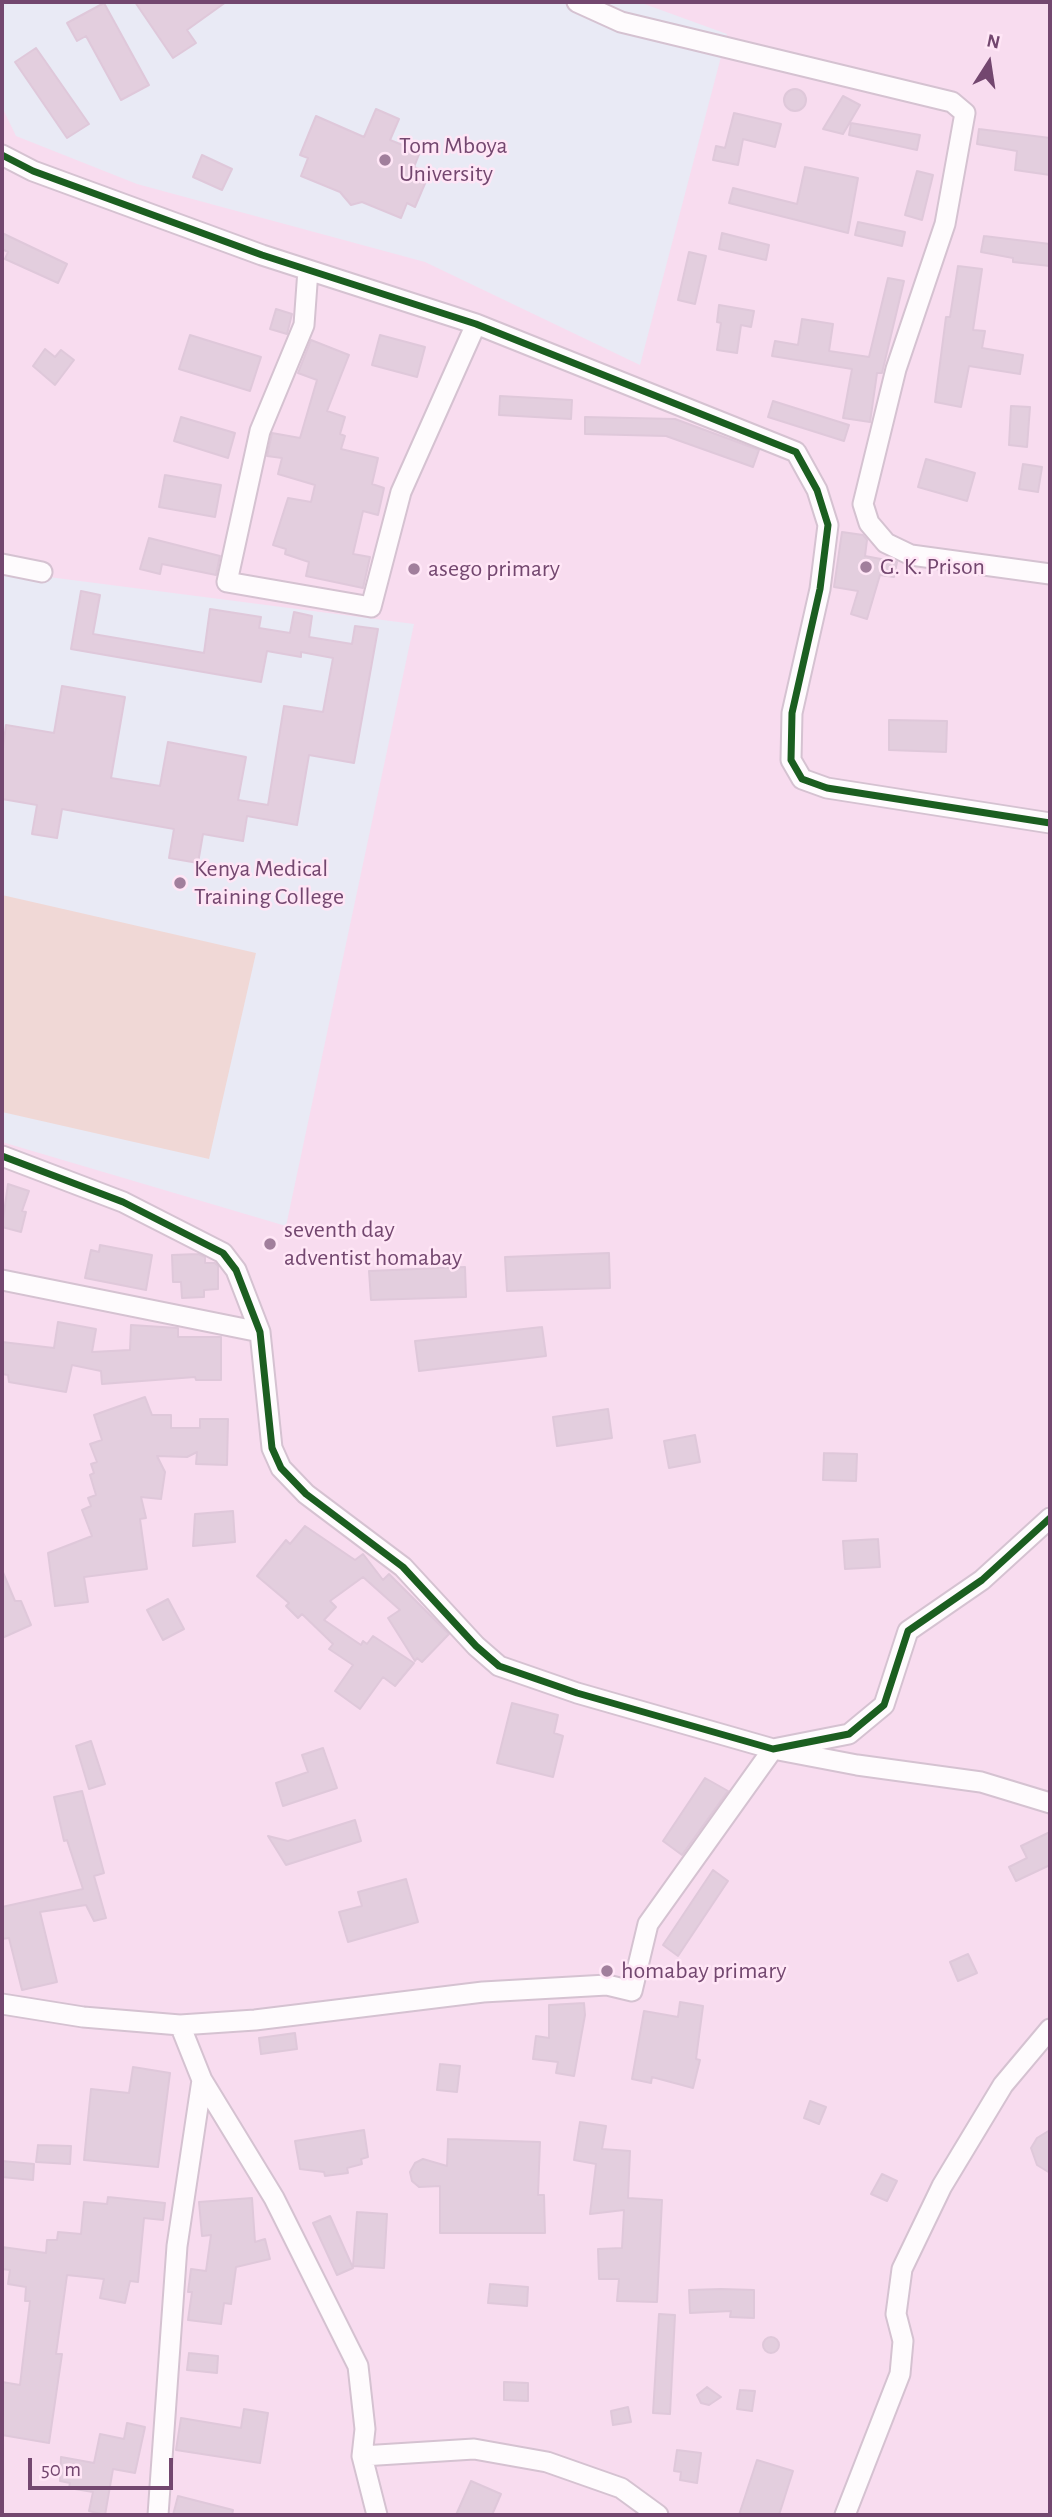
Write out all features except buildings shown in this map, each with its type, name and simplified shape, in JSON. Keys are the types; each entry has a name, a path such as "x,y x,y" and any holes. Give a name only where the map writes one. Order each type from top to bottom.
{"street":[{"path":"577,2 634,26 952,102 965,113 945,224 896,369 863,504 869,523 886,543 911,555 1050,574"},
{"path":"2,155 33,171 308,270 476,324 796,452 817,490 828,525 820,589 792,713 791,760 802,779 827,788 1050,823"},
{"path":"308,270 304,325 260,431 227,582 371,607 401,492 476,324"},
{"path":"2,564 42,572"},
{"path":"2,1156 123,1202 223,1253 236,1270 260,1332 272,1448 281,1468 306,1494 403,1567 475,1646 499,1666 577,1693 773,1749 857,1765 981,1782 1050,1803"},
{"path":"2,1280 260,1332"},
{"path":"2,2004 83,2017 180,2025 255,2020 483,1992 607,1985 632,1991 648,1924 773,1749 849,1734 884,1705 908,1631 982,1580 1050,1518"},
{"path":"180,2025 202,2080 274,2198 358,2366 365,2429 362,2456 376,2515"},
{"path":"845,2515 900,2374 903,2341 896,2314 902,2269 942,2186 1003,2085 1050,2029"},
{"path":"158,2515 177,2246 202,2080"},
{"path":"362,2456 474,2449 547,2462 621,2488 658,2515"}],"shaded area":[{"path":"2,2 1050,2 1050,2515 2,2515"},
{"name":"Tom Mboya University","path":"2,2 639,2 727,34 640,365 425,262 137,184 16,136 2,107"},
{"name":"Kenya Medical Training College","path":"2,571 414,624 286,1226 2,1142"},
{"path":"2,895 256,953 209,1159 2,1112"}],"cycle path":[{"path":"2,155 33,171 262,255 476,324 796,452 817,490 828,525 820,589 792,713 791,760 802,779 827,788 1050,823"},
{"path":"2,1156 123,1202 223,1253 236,1270 260,1332 272,1448 281,1468 306,1494 403,1567 476,1646 499,1666 577,1693 773,1749 849,1734 884,1705 908,1631 982,1580 1050,1518"}],"place":[{"name":"Tom Mboya University","path":"385,160"},
{"name":"G. K. Prison","path":"866,567"},
{"name":"asego primary","path":"414,569"},
{"name":"Kenya Medical Training College","path":"180,883"},
{"name":"seventh day adventist homabay","path":"270,1244"},
{"name":"homabay primary","path":"607,1971"}]}
